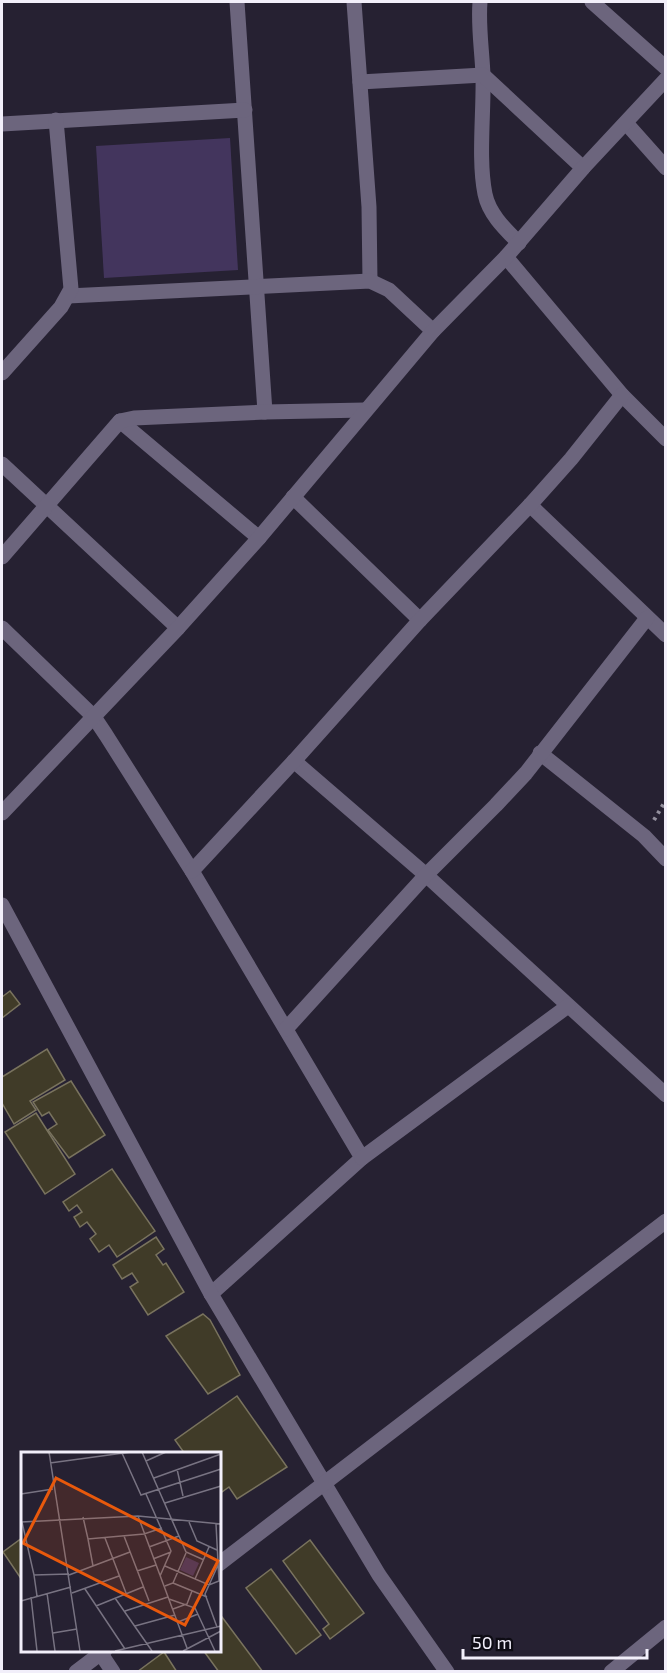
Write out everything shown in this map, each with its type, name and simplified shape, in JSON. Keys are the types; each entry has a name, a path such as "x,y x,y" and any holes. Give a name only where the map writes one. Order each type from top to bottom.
{"street":[{"path":"237,2 265,412"},
{"path":"354,2 368,195 370,281"},
{"path":"480,2 485,196 501,225 519,243"},
{"path":"592,2 666,68"},
{"path":"360,82 483,75 583,168"},
{"path":"2,813 178,628 294,497 433,331 519,243 583,168 666,79"},
{"path":"2,124 245,110"},
{"path":"2,373 61,307 68,296 71,283 56,120"},
{"path":"626,123 666,168"},
{"path":"506,257 622,395 666,439"},
{"path":"68,296 370,281 389,290 433,331"},
{"path":"192,871 420,620 530,505 571,459 622,395"},
{"path":"2,557 110,429 120,421 134,418 265,412 365,410"},
{"path":"120,421 258,538"},
{"path":"2,464 178,628"},
{"path":"294,497 420,620"},
{"path":"530,505 666,635"},
{"path":"286,1029 426,875 496,806 647,618"},
{"path":"2,628 94,717 192,871 362,1158"},
{"path":"540,753 644,836 666,859"},
{"path":"294,761 426,875 666,1095"},
{"path":"2,905 211,1294 384,1583 447,1671"},
{"path":"211,1294 362,1158 568,1006"},
{"path":"220,1563 666,1221"},
{"path":"611,1671 666,1627"},
{"path":"76,1671 103,1652 113,1671"}],"shaded area":[{"path":"230,138 238,270 104,278 96,146"}],"building":[{"path":"10,991 20,1004 2,1018 2,997"},
{"path":"47,1049 65,1080 30,1101 36,1110 14,1124 2,1103 2,1077"},
{"path":"71,1081 105,1135 69,1158 48,1130 57,1124 49,1112 42,1116 33,1102"},
{"path":"36,1113 75,1174 45,1194 5,1132"},
{"path":"112,1169 155,1231 117,1257 109,1245 99,1252 90,1239 96,1234 87,1222 80,1227 74,1217 82,1212 77,1205 69,1211 63,1202"},
{"path":"156,1237 164,1249 156,1255 163,1265 166,1263 184,1292 148,1315 130,1287 138,1282 132,1273 122,1279 113,1265"},
{"path":"203,1314 210,1320 240,1375 208,1394 166,1336"},
{"path":"237,1396 287,1467 237,1499 229,1487 220,1493 220,1452 184,1452 175,1440"},
{"path":"21,1539 21,1579 3,1552"},
{"path":"310,1540 364,1613 330,1639 323,1629 329,1624 283,1561"},
{"path":"271,1569 321,1635 296,1654 246,1588"},
{"path":"222,1617 263,1672 219,1672 204,1652 220,1652 220,1618"},
{"path":"164,1652 177,1672 137,1672"}]}
